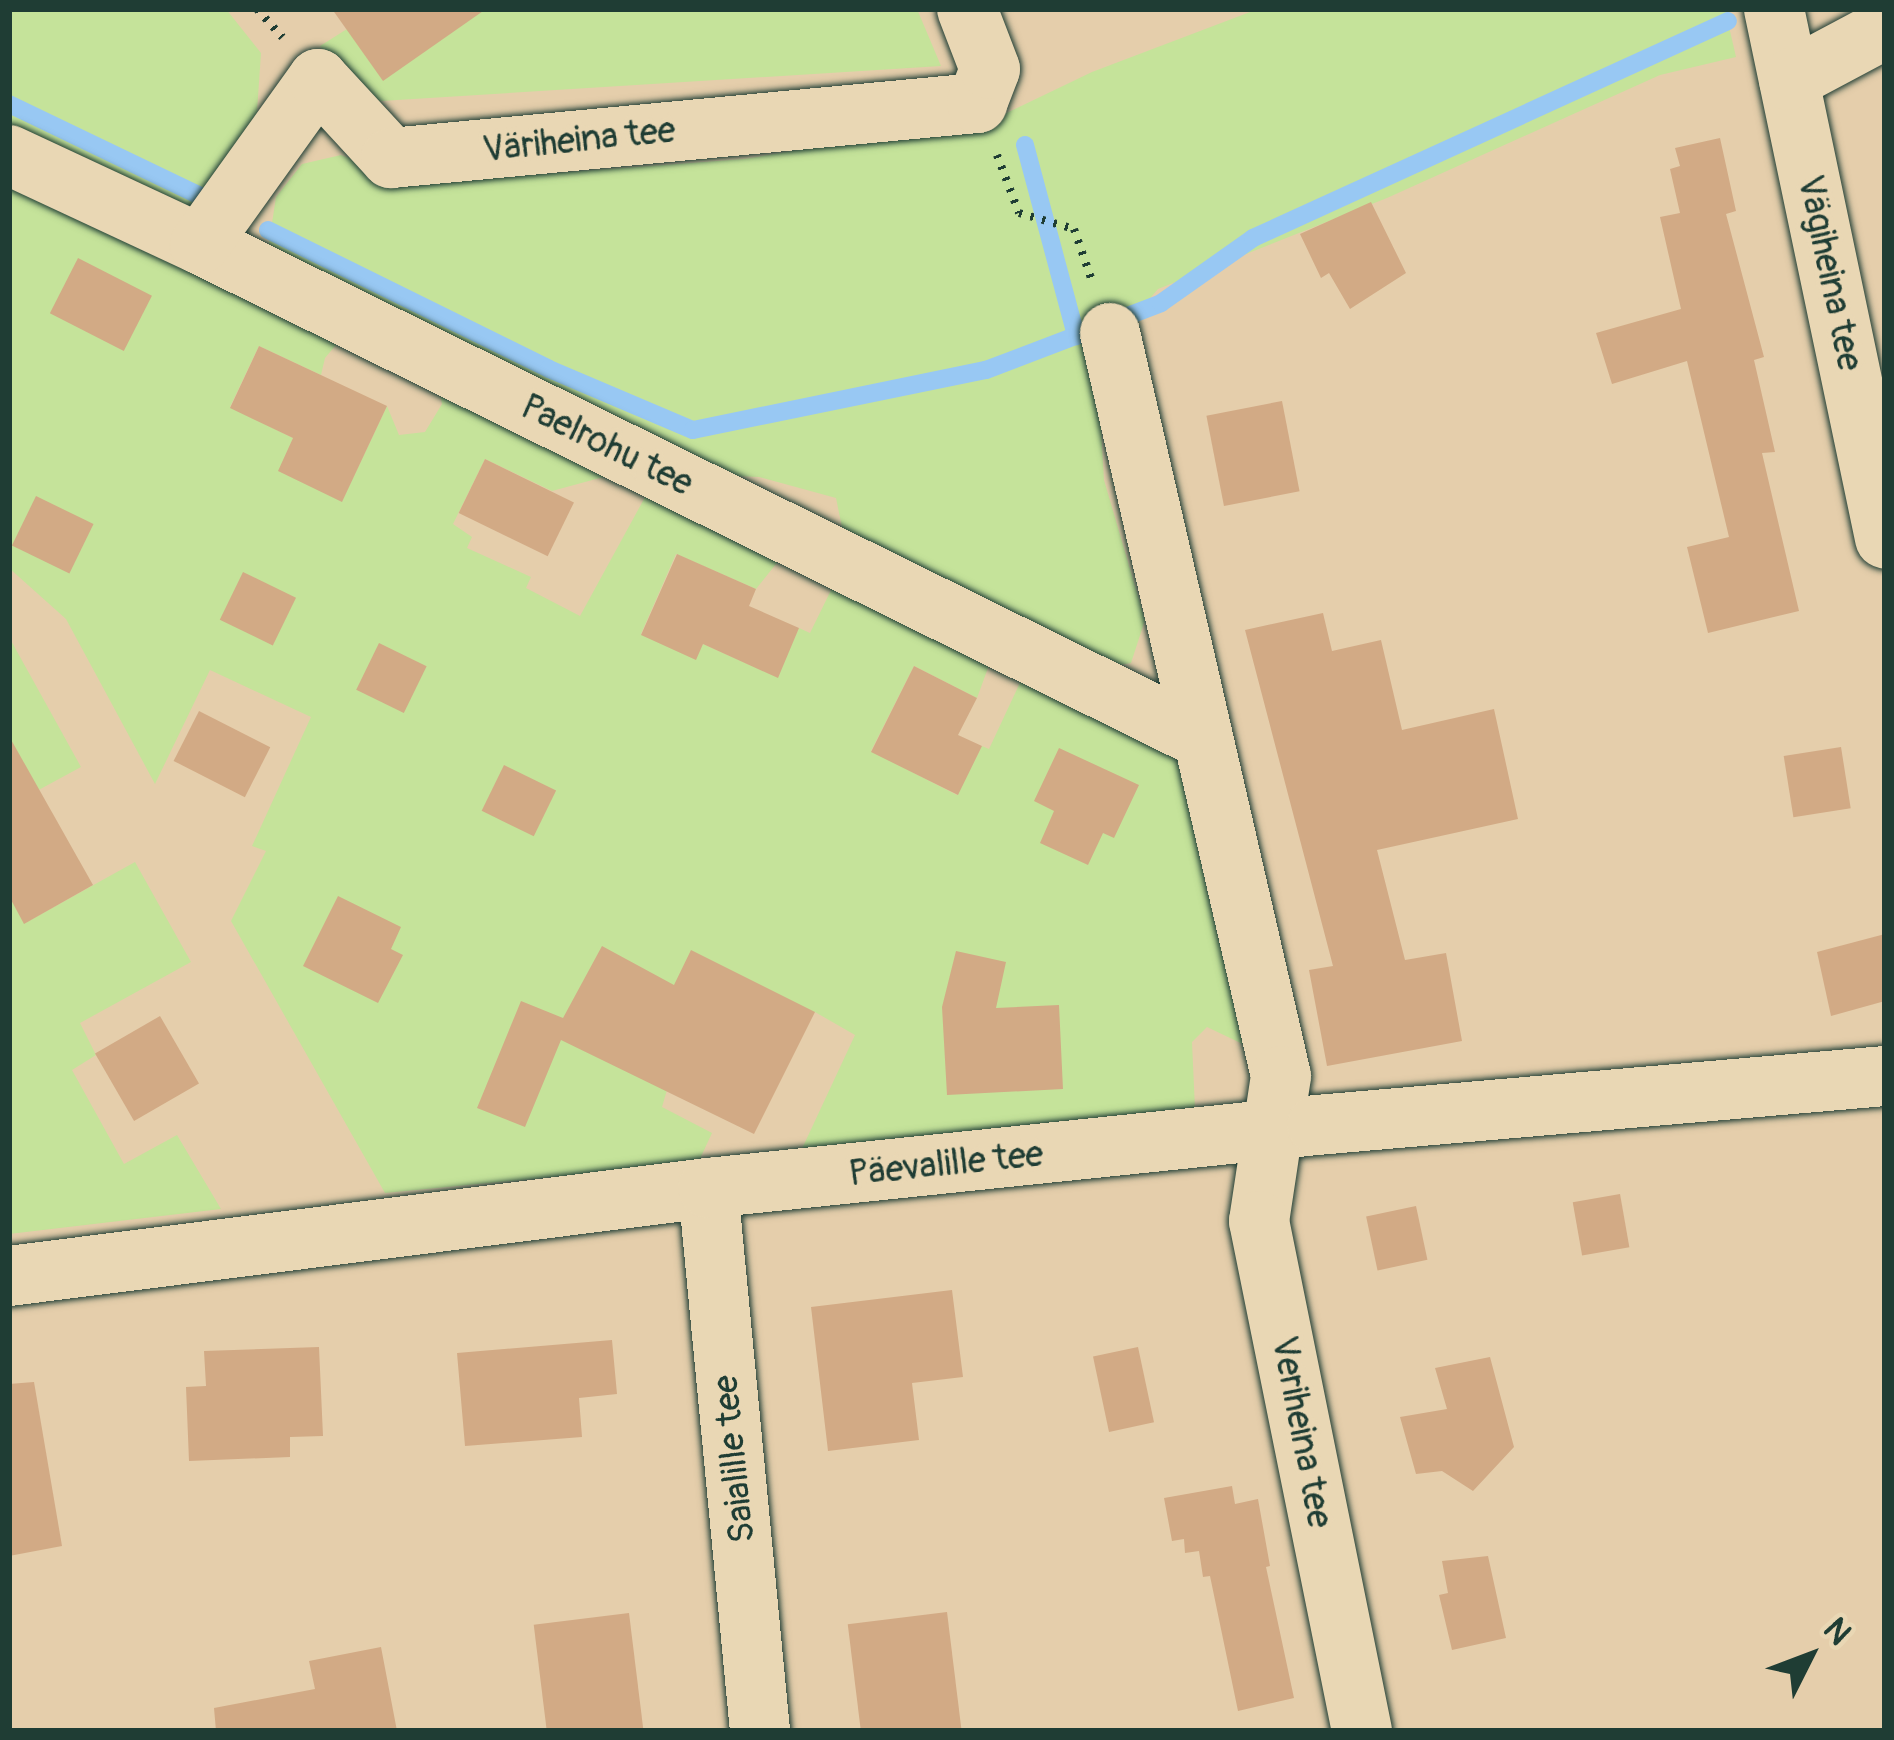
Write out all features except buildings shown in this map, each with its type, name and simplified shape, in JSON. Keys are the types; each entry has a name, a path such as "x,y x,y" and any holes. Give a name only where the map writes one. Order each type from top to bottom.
{"street":[{"path":"967,9 990,69 977,103"},
{"name":"Vägiheina tee","path":"1774,9 1885,538"},
{"path":"1789,80 1885,29"},
{"name":"Väriheina tee","path":"200,244 318,79 391,158 977,103"},
{"name":"Paelrohu tee","path":"9,155 200,244 1203,739"},
{"path":"1103,312 1281,1076 1271,1131"},
{"name":"Päevalille tee","path":"9,1276 708,1188 1885,1076"},
{"name":"Veriheina tee","path":"1271,1131 1259,1221 1362,1731"},
{"name":"Saialille tee","path":"708,1188 760,1731"}],"path":[{"path":"977,103 1019,213 1074,229 1103,312"}],"green space":[{"path":"9,9 226,9 261,53 255,141 194,212 9,143"},
{"path":"461,9 917,9 941,66 365,102 320,46 347,29"},
{"path":"1258,9 1725,9 1736,57 1660,75 1387,198 1158,289 1097,360 1104,480 1145,620 1131,663 1109,667 845,542 836,498 759,477 711,475 268,249 276,197 302,164 341,155 419,183 744,159 998,117 1092,72"},
{"path":"9,183 341,339 325,358 321,375 259,346 230,407 293,438 279,471 342,501 387,406 399,435 425,432 442,404 438,385 618,473 552,491 485,459 453,524 472,537 467,548 531,577 526,588 580,616 650,488 784,554 756,589 676,554 641,634 695,659 703,644 777,677 799,628 810,633 836,580 992,657 977,698 914,666 871,751 957,795 982,746 989,749 1025,672 1186,752 1249,1047 1207,1027 1192,1042 1195,1109 800,1153 855,1035 815,1012 667,1090 662,1107 712,1133 698,1163 385,1193 231,921 266,851 252,846 311,717 210,670 155,784 66,619 9,568"},
{"path":"9,637 81,767 9,806"},
{"path":"135,862 191,962 80,1023 96,1055 72,1070 124,1164 177,1135 221,1209 9,1234 9,896 25,923"}],"waterway":[{"path":"268,230 549,369 693,430 986,370 1161,303 1253,238 1728,21"},
{"path":"9,104 200,196"},
{"path":"1025,145 1076,336"}]}
